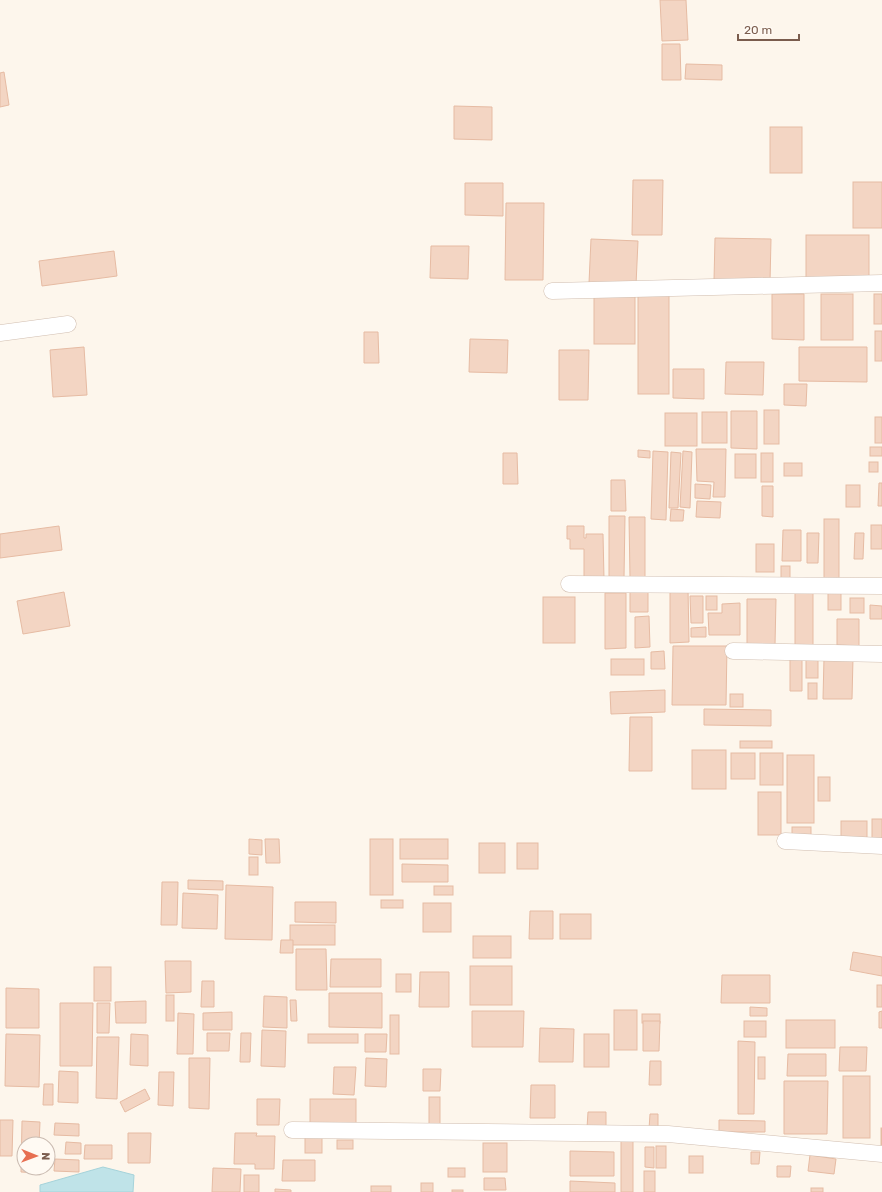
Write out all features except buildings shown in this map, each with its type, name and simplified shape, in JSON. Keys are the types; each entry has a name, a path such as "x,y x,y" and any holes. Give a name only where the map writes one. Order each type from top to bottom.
{"street":[{"path":"552,291 882,283"},
{"path":"0,333 68,324"},
{"path":"569,584 882,586"},
{"path":"733,651 882,654"},
{"path":"786,841 882,846"},
{"path":"292,1130 668,1134 882,1154"}],"water":[{"path":"103,1167 134,1175 133,1192 40,1192 40,1185"}]}
